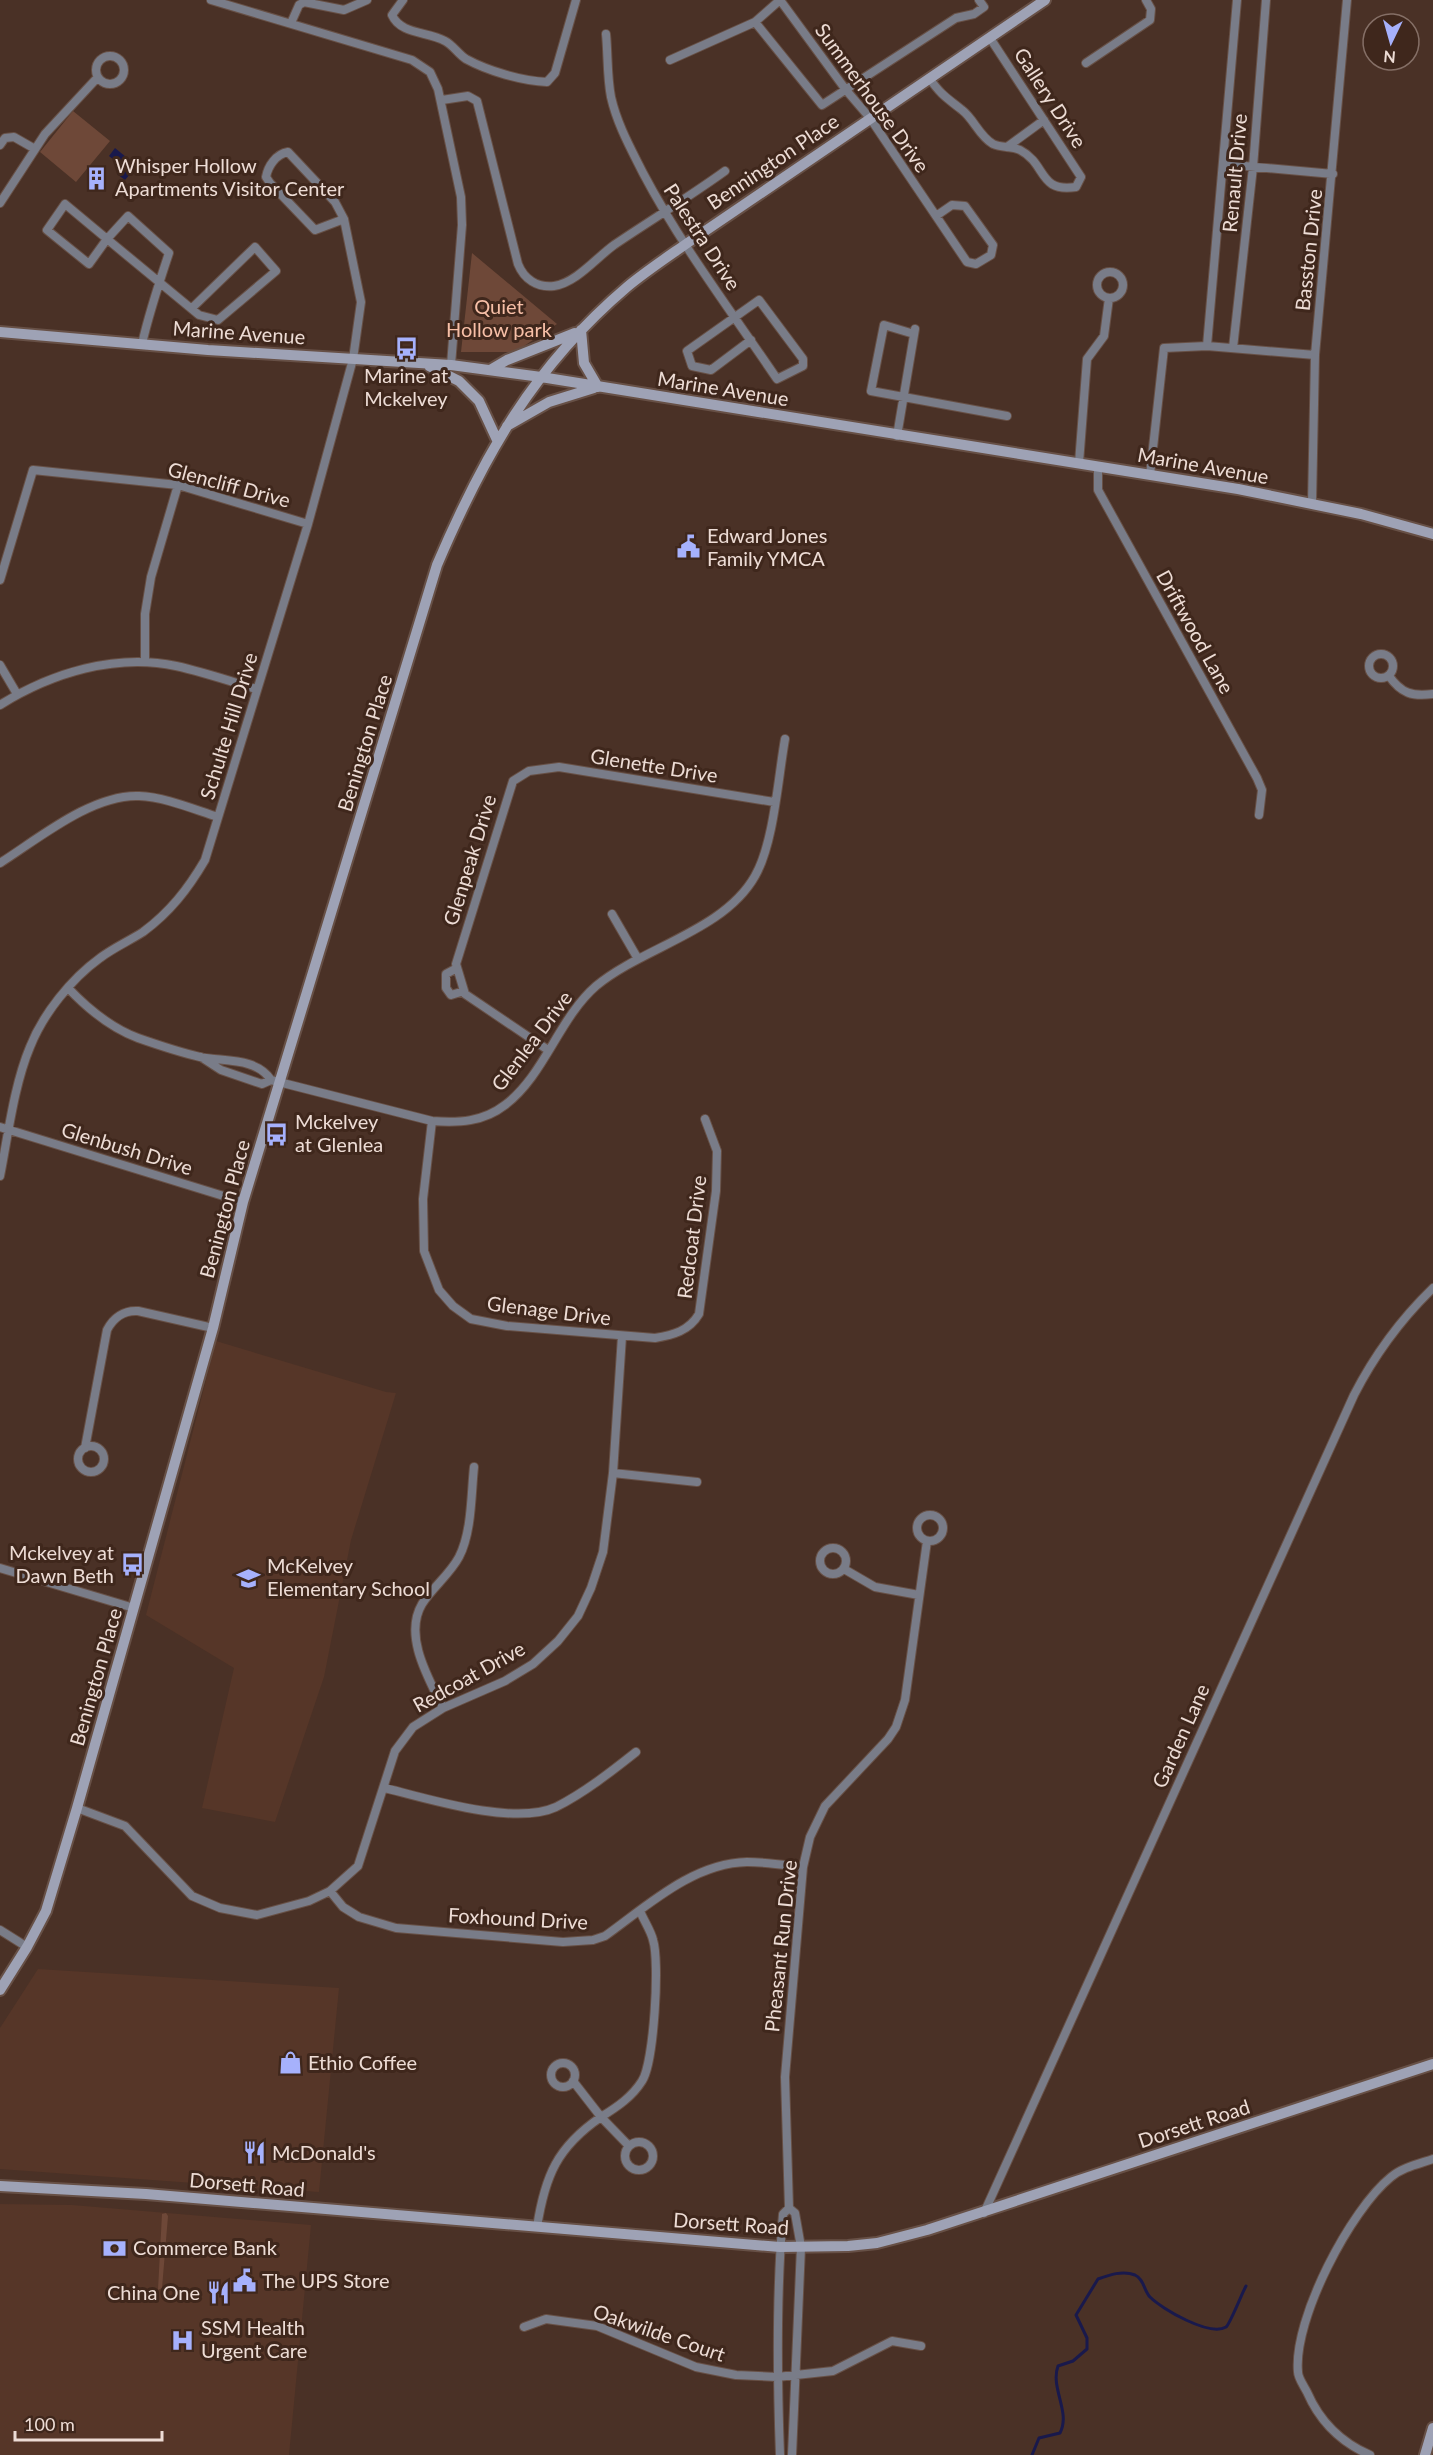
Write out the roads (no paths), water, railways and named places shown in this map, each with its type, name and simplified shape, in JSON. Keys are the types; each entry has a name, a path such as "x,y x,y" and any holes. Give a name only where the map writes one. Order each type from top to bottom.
{"main road":[{"name":"Bennington Place","path":"504,428 541,377 581,330 628,286 686,244 1045,0"},
{"path":"490,370 507,360 581,330 584,363 598,387 549,402 504,428"},
{"name":"Marine Avenue","path":"0,332 451,365 541,377 1098,466 1312,503 1433,534"},
{"path":"423,363 459,381 466,387 478,400 497,440"},
{"name":"Benington Place","path":"0,1990 46,1911 213,1328 275,1082 437,566 466,498 504,428"},
{"name":"Dorsett Road","path":"0,2186 146,2194 780,2247 877,2243 984,2213 1433,2064"},
{"path":"1425,2455 1433,2428"}],"street":[{"path":"211,0 417,63 430,72 442,100 462,210 451,365"},
{"path":"291,23 299,5 304,2 344,10 368,0"},
{"path":"403,0 392,15 396,22 446,41 464,58 485,67 547,82 555,73 576,0"},
{"name":"Summerhouse Drive","path":"670,60 755,22 780,0 846,90 870,118 936,216 970,264 976,264 991,255 993,244 965,206 952,205 936,216"},
{"name":"Bennington Place","path":"755,22 822,105 956,18 974,14 984,7 979,0"},
{"path":"1086,63 1150,20 1151,9 1146,0"},
{"name":"Renault Drive","path":"1207,346 1237,0"},
{"name":"Renault Drive","path":"1233,348 1253,167 1266,0"},
{"name":"Basston Drive","path":"1312,503 1315,355 1347,0"},
{"name":"Palestra Drive","path":"606,34 611,97 626,139 664,214 777,379 802,366 803,359 759,300 734,316"},
{"name":"Gallery Drive","path":"990,38 1082,177 1077,187 1062,189 1053,187 1029,157 1018,149 1007,147"},
{"path":"0,203 45,134 98,77"},
{"path":"929,78 944,98 963,110 984,137 994,144 1007,147 1044,120"},
{"name":"Bennington Place","path":"442,100 468,96 477,101 518,264 523,275 532,282 553,286 570,280 613,246 725,171"},
{"path":"0,145 5,138 14,137 35,149"},
{"name":"Schulte Hill Drive","path":"0,1176 29,1047 68,988 100,958 157,921 186,892 205,860 308,524 353,359 361,302 344,219 334,202 288,152 283,153 268,167 266,177 270,183 315,230 344,219"},
{"path":"1223,165 1333,174"},
{"path":"142,344 160,281 169,253 128,216 107,240 89,264 47,231 65,204 107,240 160,281 199,315 218,320 276,271 255,247 192,308"},
{"path":"1079,463 1087,359 1104,336 1108,298"},
{"path":"734,316 687,351 692,366 711,370 751,340"},
{"path":"897,435 903,399 914,332 884,325 871,391 903,399 1007,416"},
{"path":"1150,475 1164,348 1207,346 1315,355"},
{"name":"Driftwood Lane","path":"1098,466 1098,490 1257,778 1262,790 1259,815"},
{"name":"Glencliff Drive","path":"0,580 33,470 178,485 308,524"},
{"path":"145,662 145,614 151,577 178,485"},
{"path":"0,705 17,694 58,677 96,666 145,662 176,666 256,689"},
{"path":"0,665 17,694"},
{"path":"1389,676 1397,688 1408,694 1433,694"},
{"name":"Glenlea Drive","path":"201,1057 209,1065 262,1084 275,1082 432,1120 457,1122 492,1114 507,1104 521,1089 582,1000 597,986 638,959 716,917 746,890 756,875 768,839 785,739"},
{"name":"Glenette Drive","path":"529,771 559,767 774,802"},
{"name":"Glenpeak Drive","path":"529,771 513,781 507,795 456,958 464,991 548,1050"},
{"path":"0,863 83,811 114,799 139,796 170,802 218,818"},
{"path":"612,914 638,959"},
{"name":"Glenpeak Drive","path":"457,968 446,974 446,988 451,995 464,991"},
{"name":"Glenlea Drive","path":"68,988 101,1018 136,1037 201,1057 241,1062 266,1072 275,1082"},
{"name":"Redcoat Drive","path":"77,1808 125,1826 192,1896 220,1908 257,1915 309,1902 330,1891 358,1866 385,1788 395,1751 413,1727 442,1708 505,1681 533,1664 558,1641 578,1616 591,1588 603,1552 613,1473 622,1336 655,1338 671,1335 693,1325 699,1314 708,1266 717,1173 717,1152 705,1119"},
{"name":"Glenage Drive","path":"432,1120 423,1199 424,1251 439,1290 446,1298 471,1319 507,1326 622,1336"},
{"name":"Glenbush Drive","path":"0,1127 243,1202"},
{"name":"Garden Lane","path":"984,2213 1354,1395 1372,1361 1389,1336 1433,1288"},
{"path":"85,1448 108,1330 112,1321 131,1311 138,1311 213,1328"},
{"path":"442,1708 420,1657 416,1632 421,1606 459,1557 465,1533 474,1467"},
{"path":"613,1473 697,1482"},
{"name":"Pheasant Run Drive","path":"780,2455 777,2377 780,2247 783,2214 789,2208 785,2077 803,1867 810,1837 825,1806 876,1754 896,1727 905,1700 927,1541"},
{"path":"0,1568 134,1608"},
{"path":"844,1569 875,1587 919,1595"},
{"path":"385,1788 460,1808 534,1812 555,1807 636,1752"},
{"name":"Foxhound Drive","path":"330,1891 343,1906 358,1917 396,1928 563,1942 593,1940 605,1936 676,1886 708,1869 746,1862 803,1867"},
{"path":"537,2227 542,2197 556,2159 576,2135 632,2094 644,2079 650,2061 655,2028 654,1941 640,1911"},
{"path":"0,1930 27,1947"},
{"path":"573,2081 601,2117 629,2146"},
{"path":"1370,2455 1354,2448 1331,2430 1317,2413 1297,2373 1300,2343 1314,2294 1366,2202 1391,2176 1405,2168 1433,2159"},
{"name":"Pheasant Run Drive","path":"789,2208 795,2213 801,2247 792,2455"},
{"name":"Oakwilde Court","path":"524,2327 546,2319 597,2326 696,2367 736,2376 777,2377 832,2372 892,2341 921,2346"}],"waterway":[{"path":"1032,2455 1039,2438 1060,2433 1063,2417 1056,2374 1058,2366 1073,2361 1087,2349 1087,2338 1076,2315 1098,2279 1121,2273 1135,2275 1140,2279 1150,2297 1165,2308 1198,2325 1219,2329 1228,2325 1246,2286"}],"place":[{"name":"Whisper Hollow Apartments Visitor Center","path":"97,178"},
{"name":"Marine at Mckelvey","path":"406,348"},
{"name":"Edward Jones Family YMCA","path":"689,547"},
{"name":"Mckelvey at Glenlea","path":"277,1134"},
{"name":"Mckelvey at Dawn Beth","path":"132,1565"},
{"name":"McKelvey Elementary School","path":"249,1578"},
{"name":"Ethio Coffee","path":"290,2063"},
{"name":"McDonald's","path":"254,2153"},
{"name":"Commerce Bank","path":"115,2248"},
{"name":"The UPS Store","path":"244,2281"},
{"name":"China One","path":"218,2293"},
{"name":"SSM Health Urgent Care","path":"183,2340"}],"park label":[{"name":"Quiet Hollow park","path":"499,318"}]}
